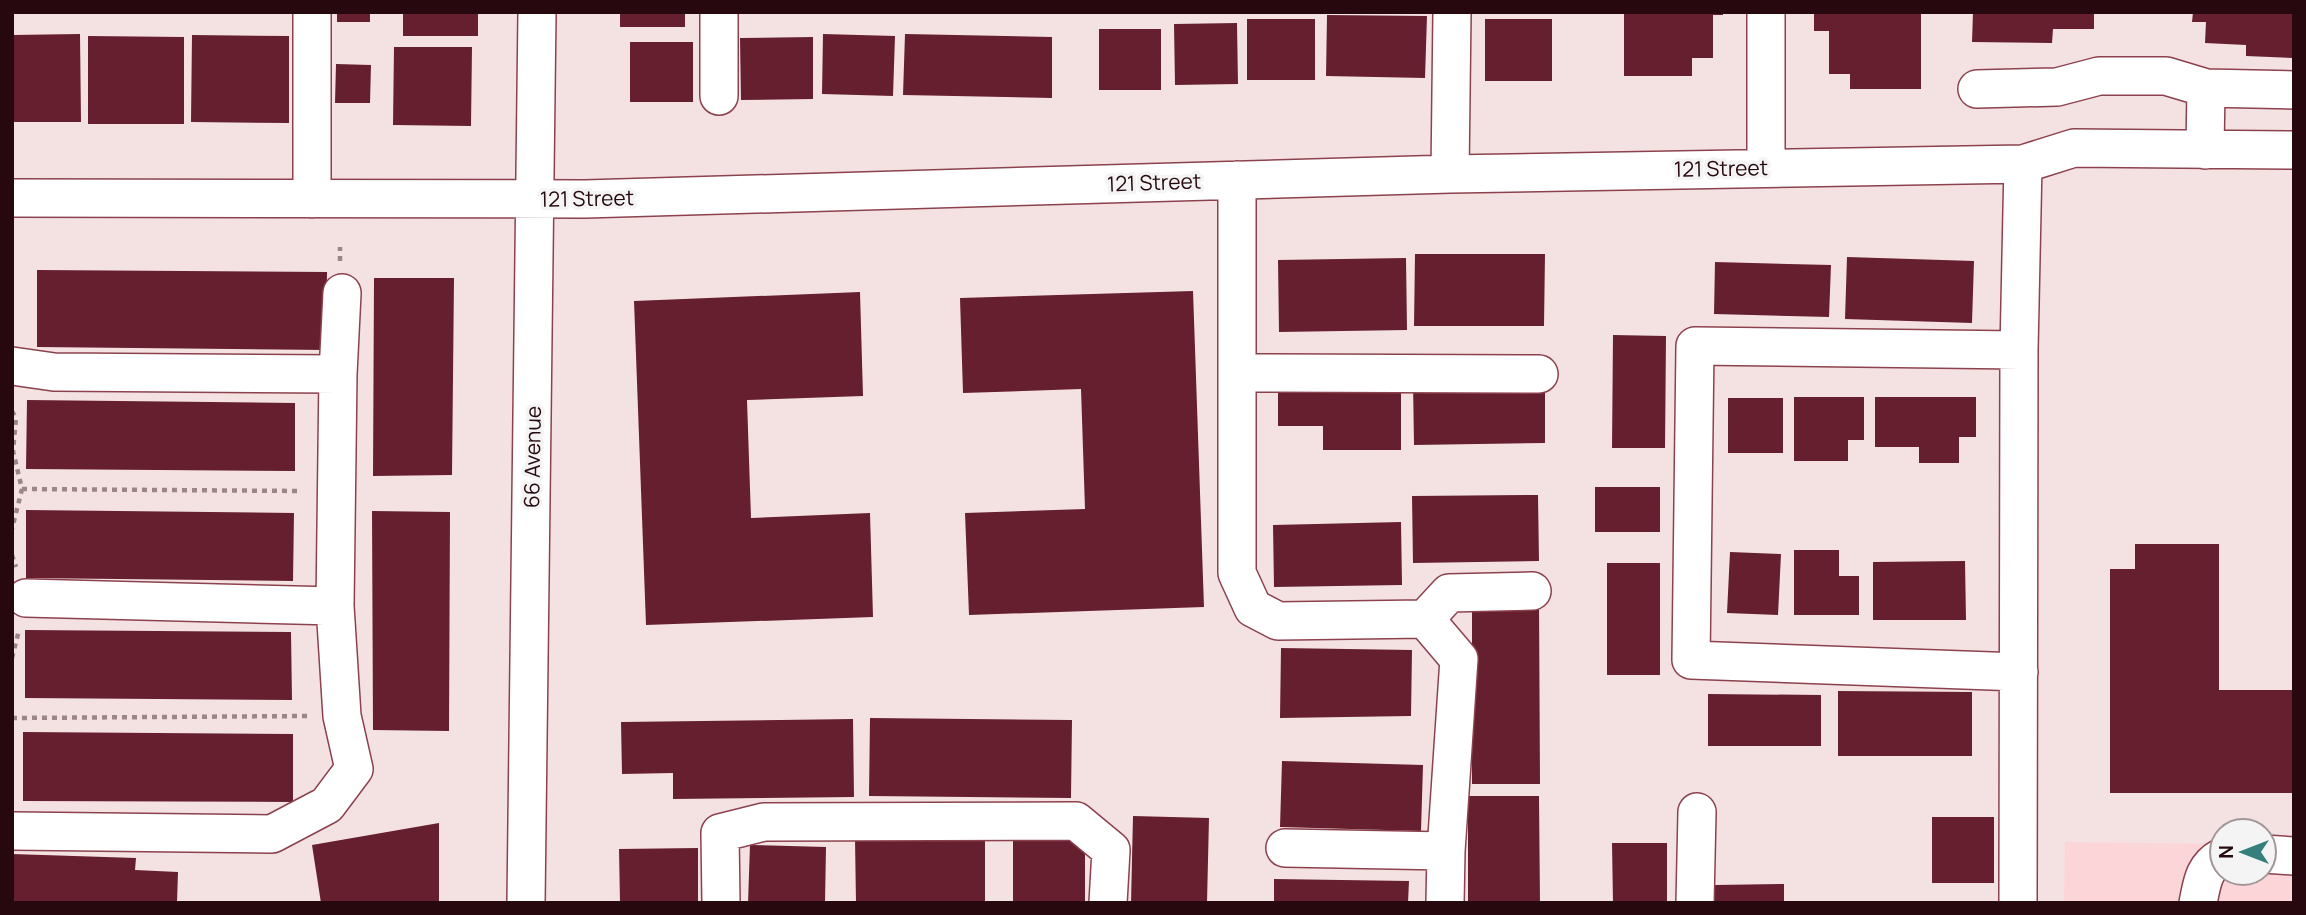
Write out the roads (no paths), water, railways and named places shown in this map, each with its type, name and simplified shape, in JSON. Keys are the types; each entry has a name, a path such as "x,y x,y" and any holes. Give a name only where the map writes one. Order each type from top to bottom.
{"street":[{"path":"312,12 312,199"},
{"name":"66 Avenue","path":"526,903 537,12"},
{"path":"719,12 719,96"},
{"path":"1450,174 1451,12"},
{"path":"1766,12 1766,167"},
{"path":"1977,89 2057,87 2099,76 2166,75 2206,88 2294,90"},
{"path":"2205,150 2206,88"},
{"name":"121 Street","path":"12,198 535,199 1450,174 2023,164 2074,148 2294,150"},
{"path":"2018,903 2019,350 2023,164"},
{"path":"1237,180 1237,573 1253,608 1279,621 1425,619 1448,593 1532,591"},
{"path":"12,831 272,834 327,805 355,769 342,716 335,606 338,374 342,293"},
{"path":"2019,350 1695,346 1691,660 2020,672"},
{"path":"12,366 54,372 338,374"},
{"path":"1237,373 1539,374"},
{"path":"26,598 335,606"},
{"path":"1425,619 1459,659 1444,903"},
{"path":"1695,903 1697,812"},
{"path":"721,903 720,834 764,822 1063,821 1076,821 1111,850 1108,903"},
{"path":"1285,848 1446,851"},
{"path":"2197,903 2208,868"}]}
